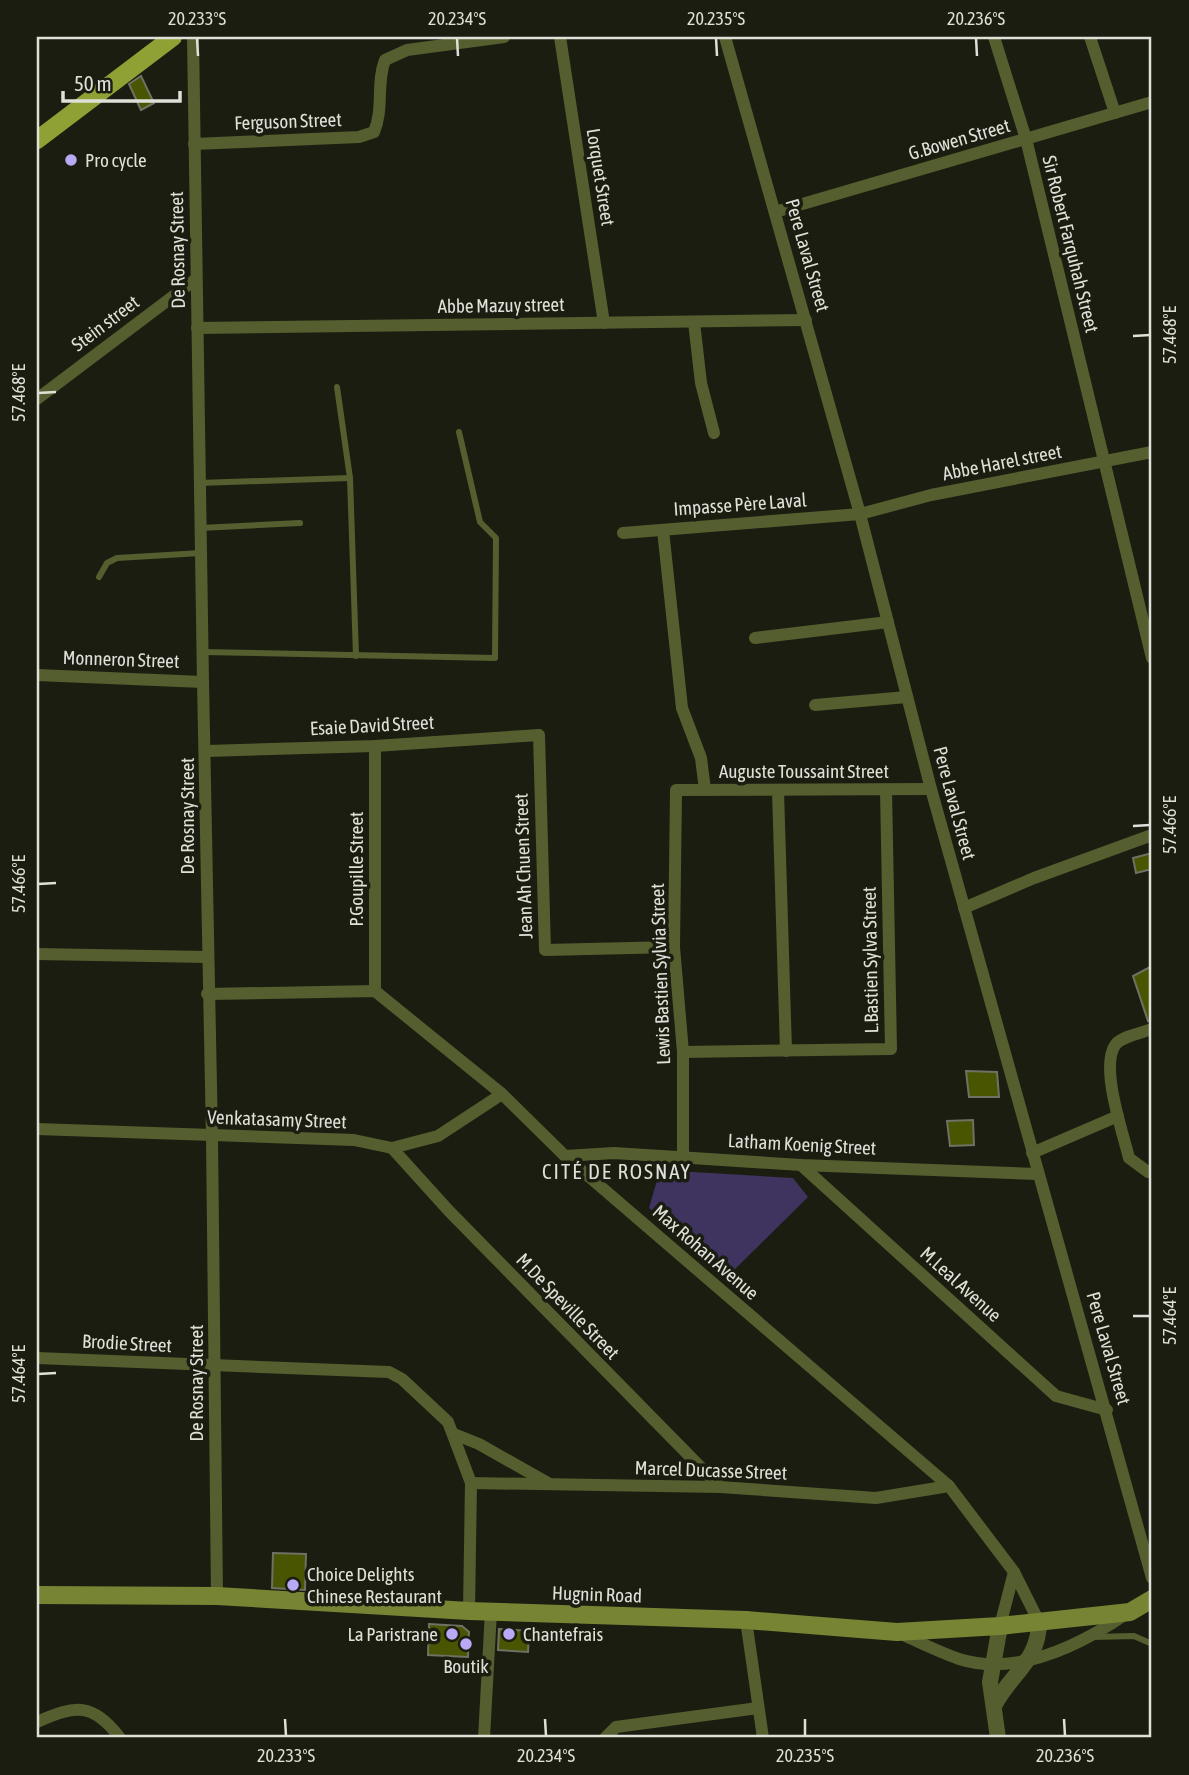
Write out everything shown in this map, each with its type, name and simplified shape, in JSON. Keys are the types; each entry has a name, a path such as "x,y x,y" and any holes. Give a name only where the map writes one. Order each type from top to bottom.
{"main road":[{"path":"37,140 173,37"},
{"name":"Hugnin Road","path":"37,1595 216,1596 469,1611 746,1620 897,1632 1000,1626 1130,1612 1152,1599"}],"street":[{"name":"De Rosnay Street","path":"193,37 202,652 206,751 207,994 212,1137 216,1596"},
{"name":"Ferguson Street","path":"194,144 359,137 374,132 380,73 385,60 407,50 503,37"},
{"name":"Lorquet Street","path":"560,37 604,323"},
{"name":"Pere Laval Street","path":"725,37 860,514 931,789 1031,1153 1107,1410 1152,1578"},
{"name":"Sir Robert Farquhah Street","path":"994,37 1026,139 1152,659"},
{"path":"1090,37 1115,113"},
{"name":"G.Bowen Street","path":"775,212 1152,102"},
{"name":"Stein street","path":"37,399 196,278"},
{"name":"Abbe Mazuy street","path":"197,328 806,320"},
{"path":"694,322 701,383 714,433"},
{"name":"Abbe Harel street","path":"860,514 930,495 1152,452"},
{"name":"Impasse Père Laval","path":"623,533 860,514"},
{"path":"663,530 682,708 701,758 705,790"},
{"path":"755,638 888,622"},
{"name":"Monneron Street","path":"37,675 203,682"},
{"path":"815,705 907,697"},
{"name":"Esaie David Street","path":"206,751 375,746 539,735"},
{"name":"Jean Ah Chuen Street","path":"539,735 545,950 674,947"},
{"name":"P.Goupille Street","path":"375,746 376,991"},
{"name":"Auguste Toussaint Street","path":"676,790 931,789"},
{"name":"Lewis Bastien Sylvia Street","path":"676,790 674,947 683,1052 682,1156"},
{"name":"L.Bastien Sylva Street","path":"683,1052 891,1049 886,790"},
{"path":"778,791 786,1051"},
{"path":"964,908 1034,878 1152,835"},
{"path":"37,954 207,957"},
{"path":"207,994 376,991"},
{"name":"Max Rohan Avenue","path":"376,991 502,1094 565,1156 949,1486 1014,1572 1040,1622"},
{"path":"1152,1029 1119,1041 1115,1046 1110,1069 1129,1158 1137,1167 1148,1172 1152,1170"},
{"name":"Venkatasamy Street","path":"37,1129 354,1140 392,1148 438,1136 502,1094"},
{"path":"1031,1153 1118,1115"},
{"name":"M.De Speville Street","path":"392,1148 458,1221 720,1488"},
{"name":"Latham Koenig Street","path":"565,1156 614,1153 802,1165 1037,1174"},
{"name":"M.Leal Avenue","path":"802,1165 1056,1396 1107,1410"},
{"name":"Brodie Street","path":"37,1358 215,1367"},
{"path":"215,1367 389,1372 402,1379 451,1428 551,1485"},
{"path":"451,1428 471,1483 469,1611"},
{"name":"Marcel Ducasse Street","path":"471,1483 720,1488 876,1498 949,1486"},
{"path":"998,1738 990,1682 991,1664 1014,1572"},
{"path":"484,1738 491,1611"},
{"path":"897,1632 961,1659 991,1664 1030,1661 1092,1637 1130,1612"},
{"path":"746,1620 763,1738"},
{"path":"994,1706 1007,1683 1030,1661 1039,1642 1040,1622"},
{"path":"604,1738 616,1727 758,1707"},
{"path":"37,1722 64,1710 77,1709 99,1714 120,1738"}],"lane":[{"path":"337,387 350,478 356,656"},
{"path":"202,652 495,658 496,538 480,522 459,432"},
{"path":"200,483 350,478"},
{"path":"200,528 300,523"},
{"path":"99,577 107,563 117,558 201,553"},
{"path":"1092,1637 1135,1636 1152,1644"}],"shaded area":[{"path":"660,1170 793,1178 808,1197 730,1274 649,1208"}],"building":[{"path":"141,76 154,103 141,110 129,84"},
{"path":"1152,853 1152,869 1136,873 1133,858"},
{"path":"1152,966 1152,1020 1148,1021 1133,976"},
{"path":"966,1071 997,1072 999,1097 969,1097"},
{"path":"973,1120 974,1145 950,1146 947,1121"},
{"path":"273,1553 306,1554 305,1590 272,1588"},
{"path":"429,1624 462,1626 469,1632 468,1657 428,1655"},
{"path":"499,1629 529,1631 528,1652 498,1650"}],"place":[{"name":"Pro cycle","path":"71,160"},
{"name":"Choice Delights Chinese Restaurant","path":"293,1585"},
{"name":"La Paristrane","path":"452,1634"},
{"name":"Chantefrais","path":"509,1634"},
{"name":"Boutik","path":"466,1644"}],"district":[{"name":"CITÉ DE ROSNAY","path":"617,1172"}]}
